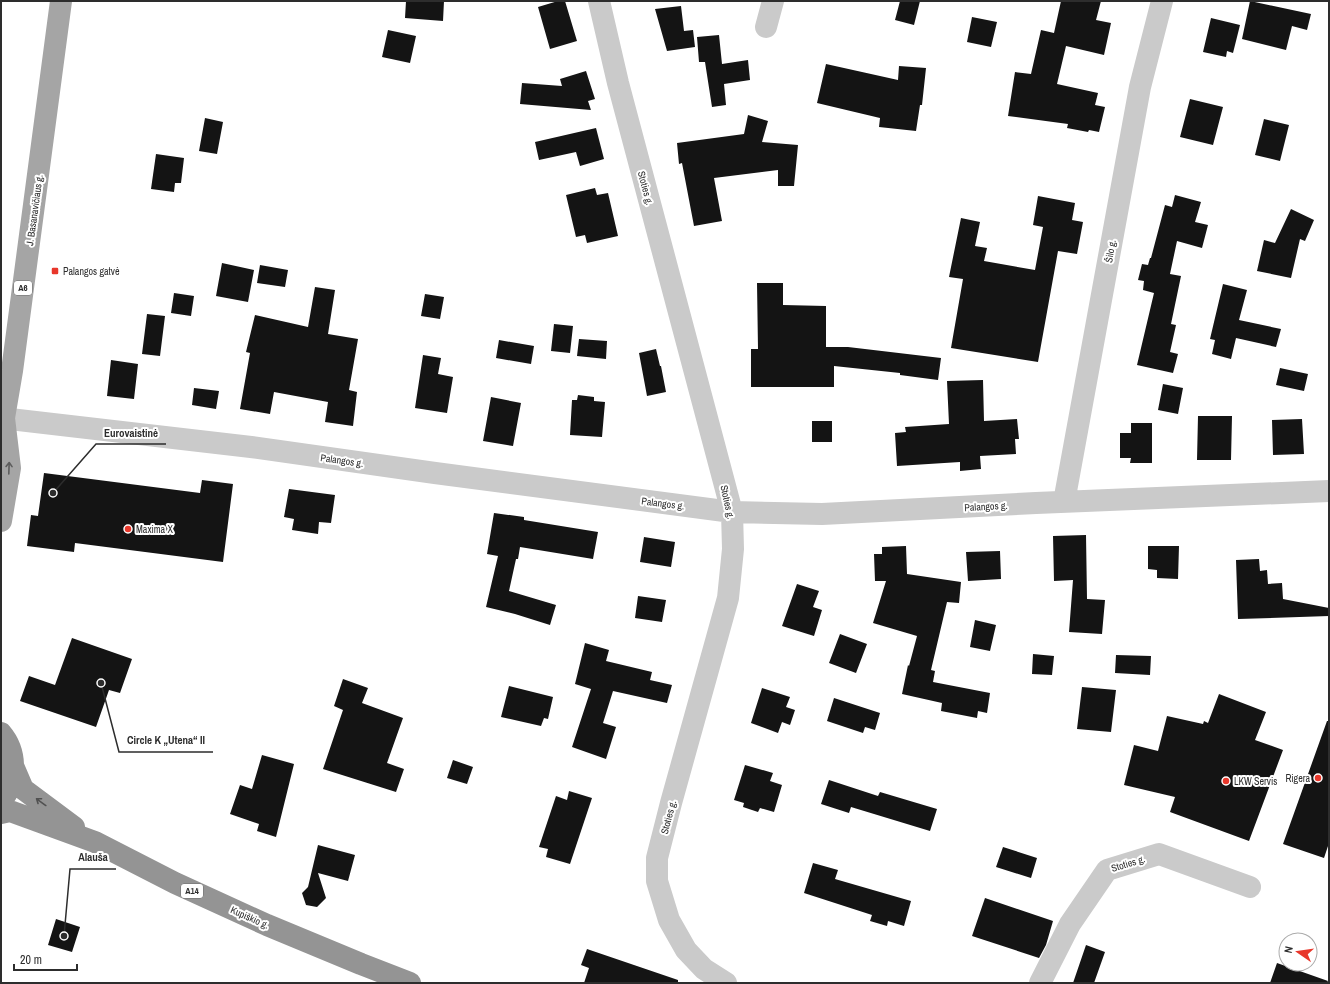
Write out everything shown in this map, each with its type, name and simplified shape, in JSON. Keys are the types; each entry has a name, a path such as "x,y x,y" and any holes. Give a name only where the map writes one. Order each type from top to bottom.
{"highway":[{"path":"1,733 12,752 14,768 12,782 1,802"},
{"name":"Kupiškio g.","path":"14,768 23,789 95,842"},
{"name":"Kupiškio g.","path":"1,813 10,811 95,842 175,883 267,925 410,983"}],"main road":[{"name":"J. Basanavičiaus g.","path":"1,521 10,468 2,422 28,258 61,1"}],"street":[{"name":"Stoties g.","path":"599,1 618,82 732,512 733,549 728,598 657,858 657,881 669,920 686,950 704,969 726,983"},
{"path":"766,27 772,1"},
{"name":"Šilo g.","path":"1064,502 1140,87 1162,1"},
{"name":"Palangos g.","path":"2,422 251,447 732,512 822,514 1329,491"},
{"name":"Stoties g.","path":"1040,983 1070,924 1106,870 1159,854 1250,887"}],"building":[{"path":"406,1 444,1 443,21 405,18"},
{"path":"558,1 565,1 577,41 550,49 538,7"},
{"path":"900,1 920,1 914,25 895,20"},
{"path":"1061,1 1101,1 1096,20 1111,23 1104,55 1066,46 1057,84 1098,93 1095,105 1105,107 1099,132 1089,130 1088,132 1067,128 1068,124 1008,116 1015,72 1031,74 1041,30 1054,33"},
{"path":"1250,1 1311,14 1307,30 1292,26 1286,50 1242,39"},
{"path":"681,6 684,31 693,30 695,47 667,51 655,9"},
{"path":"972,17 997,22 991,47 967,42"},
{"path":"1211,18 1240,25 1233,53 1227,51 1226,57 1203,52"},
{"path":"388,30 416,36 410,63 382,57"},
{"path":"719,35 722,64 748,60 750,80 724,84 726,105 712,107 705,62 699,62 697,37"},
{"path":"826,64 898,80 899,66 926,68 922,105 920,105 916,131 879,127 880,118 817,103"},
{"path":"586,71 595,99 588,101 591,110 520,104 522,83 562,86 560,79"},
{"path":"1190,99 1223,107 1213,145 1180,137"},
{"path":"748,115 768,121 762,142 798,145 794,186 778,186 778,170 714,178 722,221 694,226 682,163 679,164 677,143 744,134"},
{"path":"205,118 223,122 217,154 199,151"},
{"path":"1264,119 1289,125 1280,161 1255,155"},
{"path":"596,128 604,159 580,166 576,152 539,160 535,142"},
{"path":"156,154 184,158 181,183 175,183 174,192 151,189"},
{"path":"595,188 597,195 608,193 618,236 587,243 585,235 576,237 566,195"},
{"path":"1175,195 1201,202 1195,222 1208,225 1202,248 1177,241 1170,274 1181,276 1171,324 1176,325 1170,352 1178,354 1173,373 1137,365 1154,293 1143,290 1144,281 1138,280 1142,264 1148,265 1151,258 1165,205 1172,207"},
{"path":"1038,196 1075,203 1072,220 1083,222 1077,254 1058,251 1038,362 951,348 963,279 949,277 961,218 980,222 975,246 987,248 984,261 1035,270 1043,227 1033,225"},
{"path":"1291,209 1314,220 1305,241 1300,239 1291,278 1257,271 1264,240 1275,243"},
{"path":"222,263 254,270 248,302 216,296"},
{"path":"260,265 288,270 285,287 257,283"},
{"path":"757,283 783,283 783,305 826,306 826,347 848,347 941,358 938,380 900,375 900,373 834,366 834,387 751,387 751,349 758,349"},
{"path":"1223,284 1247,290 1239,320 1281,329 1276,347 1236,338 1231,359 1212,354 1215,340 1210,339"},
{"path":"315,287 335,290 328,334 358,339 349,390 357,392 353,426 325,422 328,402 274,392 270,414 240,409 250,353 246,352 255,315 308,327"},
{"path":"174,293 194,296 191,316 171,313"},
{"path":"425,294 444,297 440,319 421,316"},
{"path":"147,314 165,316 160,356 142,354"},
{"path":"554,324 573,326 570,353 551,351"},
{"path":"579,339 607,341 606,359 577,356"},
{"path":"499,340 534,346 531,364 496,358"},
{"path":"656,349 666,392 647,396 639,353"},
{"path":"423,355 441,358 438,374 453,377 447,413 415,408"},
{"path":"111,360 138,364 134,399 107,396"},
{"path":"1280,368 1308,374 1304,391 1276,385"},
{"path":"983,380 984,421 1017,419 1019,439 1015,439 1016,454 980,456 981,469 960,471 960,462 897,466 895,433 906,432 905,427 949,424 947,381"},
{"path":"1163,384 1183,388 1178,414 1158,410"},
{"path":"194,388 219,391 216,409 192,405"},
{"path":"578,395 594,397 594,401 605,402 602,437 570,435 572,400 577,400"},
{"path":"491,397 521,403 513,446 483,441"},
{"path":"1198,416 1232,416 1231,460 1197,460"},
{"path":"1302,419 1304,454 1273,455 1272,420"},
{"path":"812,421 832,421 832,442 812,442"},
{"path":"1131,423 1152,423 1152,463 1130,463 1131,458 1120,458 1120,433 1131,433"},
{"name":"Maxima X","path":"44,473 200,493 202,480 233,484 223,562 75,543 74,552 27,546 31,515 38,516"},
{"path":"289,489 335,495 331,523 319,522 318,534 292,530 294,519 284,517"},
{"path":"494,513 524,517 524,520 598,532 593,559 520,547 509,591 556,605 550,625 486,607 498,556 487,554"},
{"path":"1086,535 1087,599 1105,600 1102,634 1069,632 1073,580 1054,581 1053,536"},
{"path":"644,537 675,542 671,567 640,562"},
{"path":"906,546 907,574 961,582 959,603 947,602 931,670 935,671 933,682 990,693 987,713 978,711 977,718 941,711 942,703 902,694 908,665 909,666 917,636 873,623 886,581 875,581 874,554 882,554 882,547"},
{"path":"1148,546 1179,546 1178,579 1157,578 1157,570 1148,569"},
{"path":"1000,551 1001,579 968,581 966,552"},
{"path":"1259,559 1260,571 1267,570 1268,584 1282,583 1283,599 1329,608 1329,616 1238,619 1236,560"},
{"path":"797,584 819,591 813,607 822,610 814,636 782,626"},
{"path":"638,596 666,600 662,622 635,618"},
{"path":"975,620 996,625 990,651 970,647"},
{"path":"840,634 867,644 856,673 829,663"},
{"path":"72,638 132,659 120,693 109,690 96,727 20,701 29,676 55,685"},
{"path":"585,643 609,650 606,661 652,672 650,680 672,685 667,703 613,691 603,723 616,727 606,759 572,747 591,689 575,684"},
{"path":"1033,654 1054,656 1052,675 1032,674"},
{"path":"1116,655 1151,656 1150,675 1115,673"},
{"path":"343,679 368,688 362,703 403,718 387,763 404,769 396,792 323,769 343,710 334,706"},
{"path":"509,686 553,697 548,719 544,718 541,726 501,717"},
{"path":"1082,687 1116,690 1111,732 1077,729"},
{"path":"762,688 790,697 786,707 795,710 790,725 782,722 778,733 751,723"},
{"name":"LKW Servis","path":"1219,694 1266,712 1255,740 1283,750 1249,841 1170,812 1175,797 1124,785 1134,745 1158,751 1167,716 1203,724 1204,721 1208,723"},
{"path":"834,698 880,713 875,730 865,727 863,733 827,721"},
{"name":"Rigera","path":"1327,721 1329,721 1329,843 1324,858 1283,844"},
{"path":"262,755 294,764 276,837 257,831 259,824 230,814 240,785 252,789"},
{"path":"453,760 473,767 467,784 447,778"},
{"path":"745,765 773,773 770,781 782,785 774,812 760,808 758,812 743,807 744,803 734,800"},
{"path":"829,780 878,796 880,792 937,809 930,831 851,807 849,813 821,804"},
{"path":"569,791 592,798 570,864 546,857 548,849 539,847 556,796 567,800"},
{"path":"318,845 355,855 348,881 318,873 326,898 317,907 306,905 302,893 308,887"},
{"path":"1003,847 1037,858 1031,878 996,867"},
{"path":"813,863 838,870 835,879 911,901 904,926 888,921 887,926 870,921 872,915 804,893"},
{"path":"985,898 1053,921 1046,945 1039,958 972,936"},
{"path":"56,919 80,927 72,952 48,945"},
{"path":"1086,945 1105,952 1094,983 1073,983"},
{"path":"587,949 678,980 678,983 584,983 589,968 581,965"},
{"path":"1277,963 1278,972 1302,972 1328,981 1327,983 1270,983"}],"place":[{"name":"Palangos gatvė","path":"55,271"},
{"name":"Eurovaistinė","path":"53,493"},
{"name":"Maxima X","path":"128,529"},
{"name":"Circle K „Utena“ II","path":"101,683"},
{"name":"Rigera","path":"1318,778"},
{"name":"LKW Servis","path":"1226,781"},
{"name":"Alauša","path":"64,936"}]}
